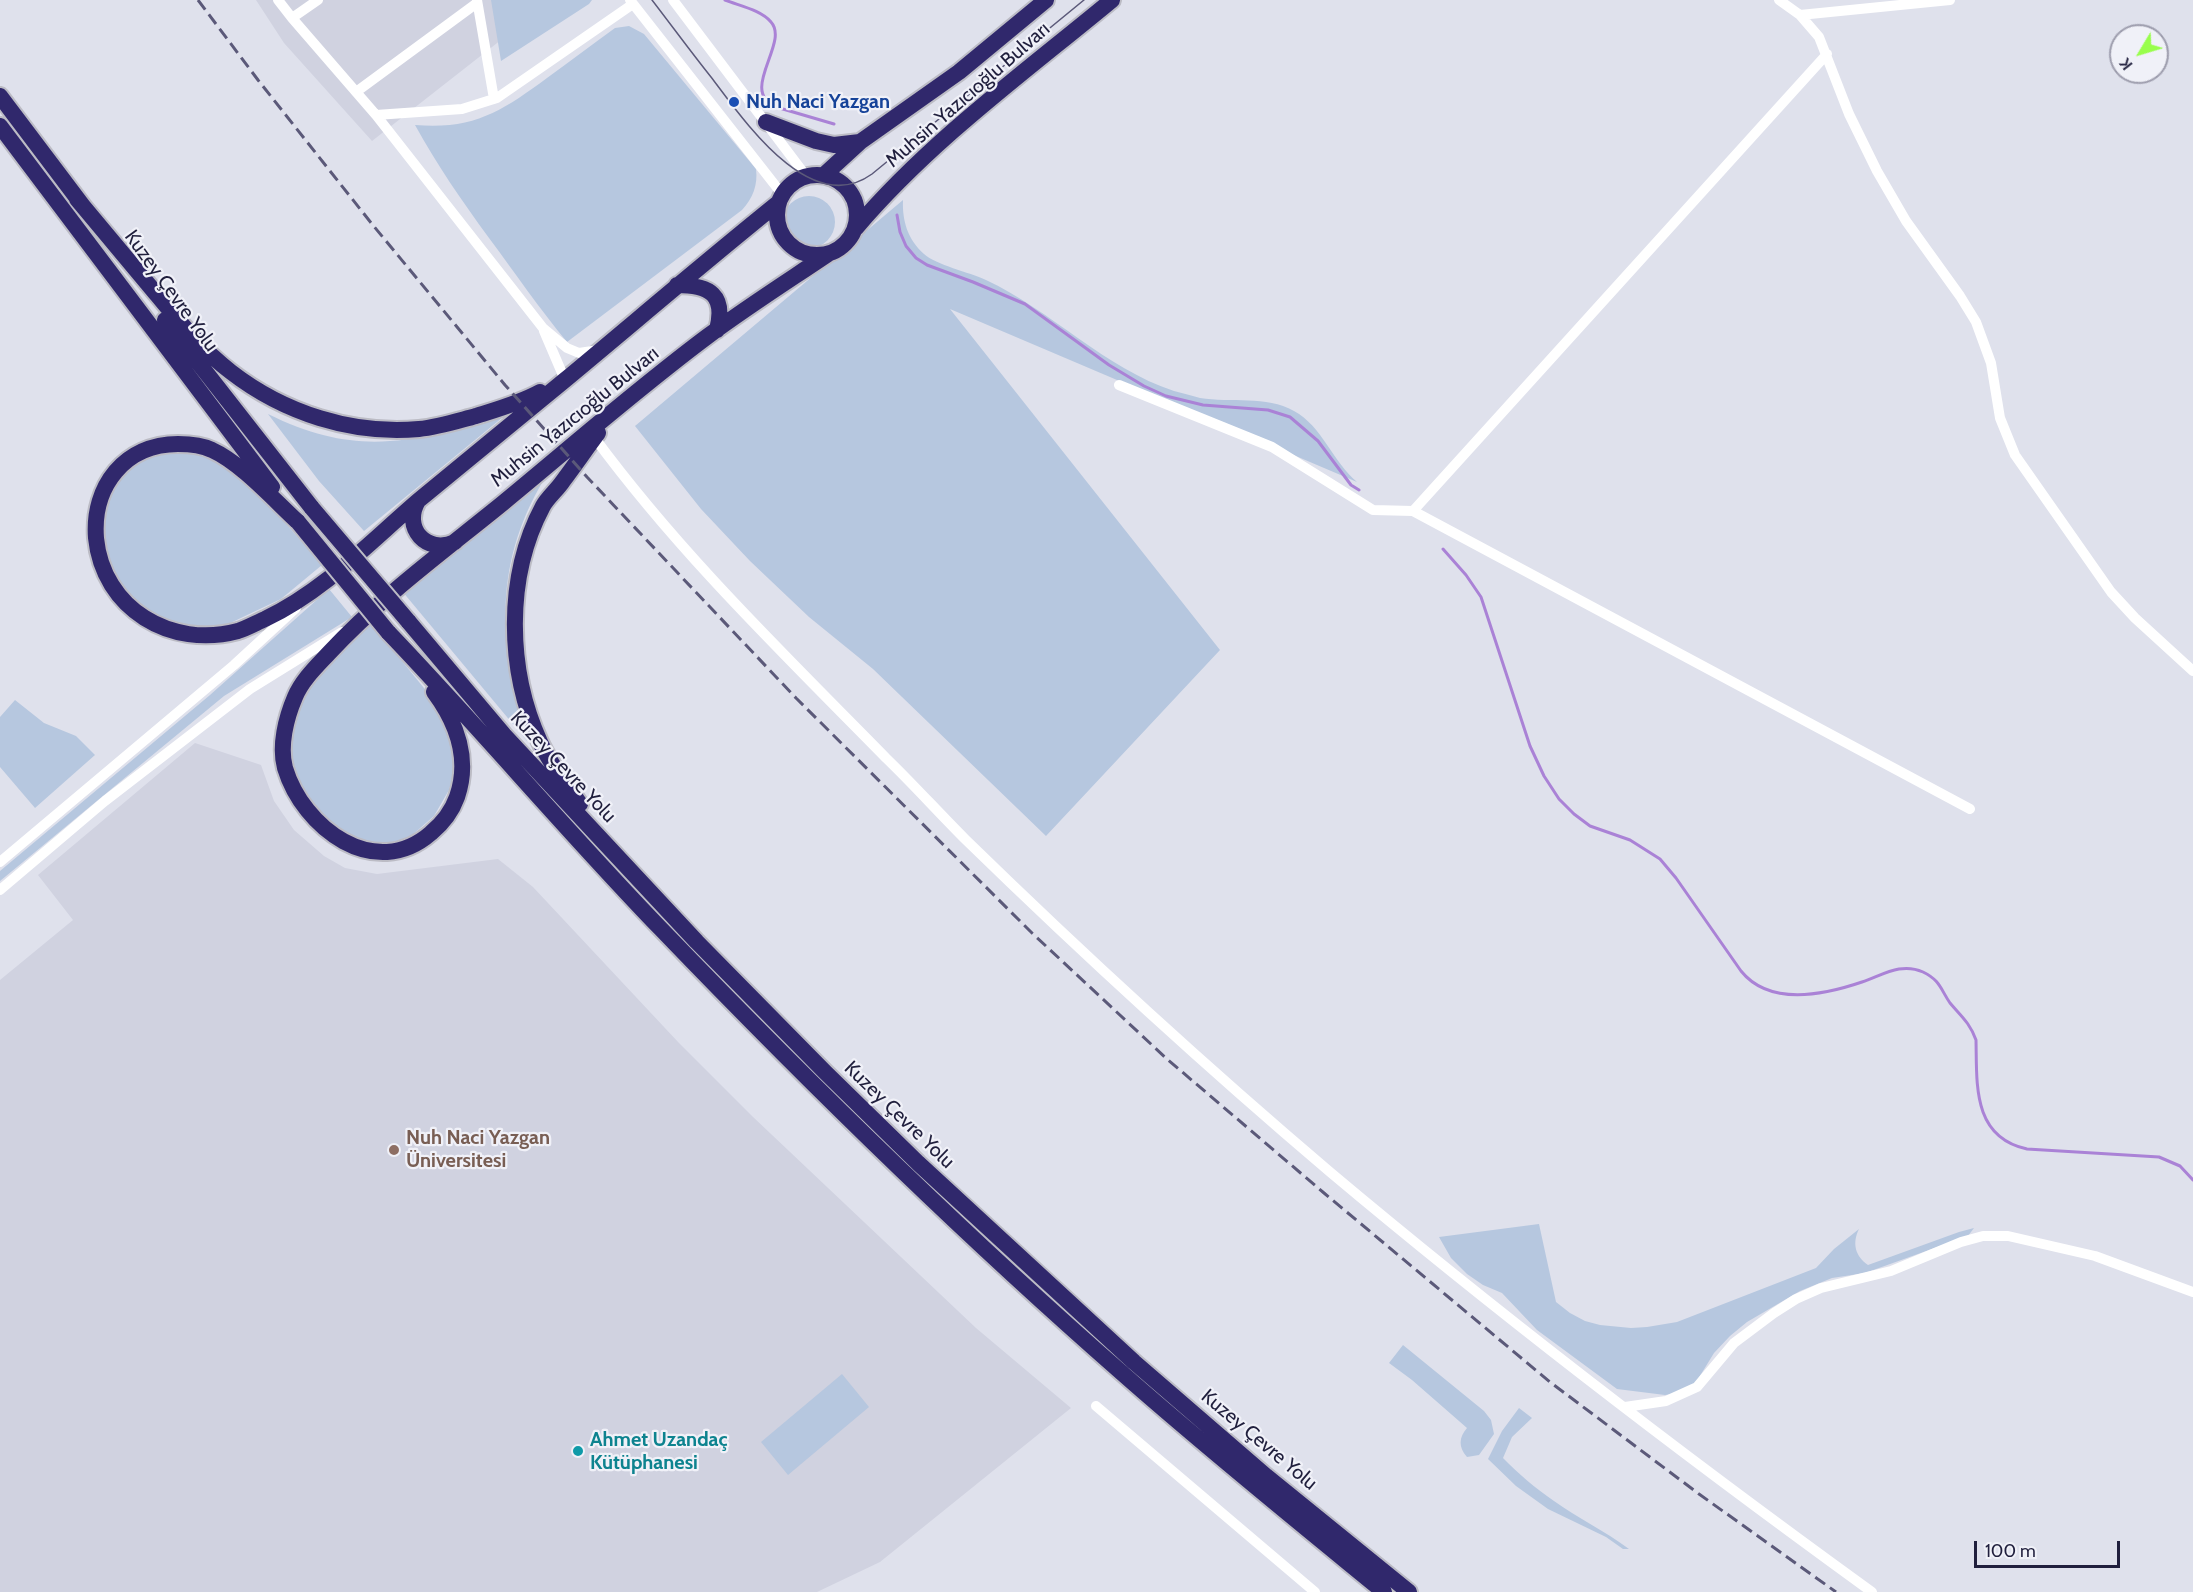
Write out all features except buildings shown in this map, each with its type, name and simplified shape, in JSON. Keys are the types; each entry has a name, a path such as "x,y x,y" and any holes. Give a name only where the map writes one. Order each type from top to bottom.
{"highway":[{"name":"Muhsin Yazıcıoğlu Bulvarı","path":"824,175 860,142 959,72 1046,0"},
{"name":"Muhsin Yazıcıoğlu Bulvarı","path":"856,228 889,192 937,146 1112,0"},
{"name":"Kuzey Çevre Yolu","path":"0,96 181,342 312,508 504,735 697,942 825,1072 989,1231 1134,1362 1409,1592"},
{"path":"766,122 816,141 834,145 860,142"},
{"name":"Kuzey Çevre Yolu","path":"0,126 298,522"},
{"path":"824,175 840,182 850,191 856,205 856,228 848,241 828,254 805,253 786,240 777,219 780,199 789,186 806,176 824,175"},
{"path":"77,199 206,350 255,389 299,411 347,425 371,429 420,429 505,408 565,380"},
{"name":"Muhsin Yazıcıoğlu Bulvarı","path":"298,522 229,459 210,449 189,444 168,444 147,449 129,459 115,471 98,504 97,540 108,577 118,594 148,621 175,632 205,636 240,631 319,587 418,501 780,199"},
{"name":"Muhsin Yazıcıoğlu Bulvarı","path":"388,632 440,699 454,726 462,755 462,782 454,804 442,824 425,839 406,849 384,852 360,849 340,839 321,825 292,787 284,765 283,742 287,719 296,694 310,673 356,624 611,415 717,330 828,254"},
{"path":"677,285 701,286 713,295 720,309 717,330"},
{"path":"611,415 544,504 525,549 515,606 516,649 520,678 540,742 559,775 586,811 697,942"},
{"path":"418,501 412,518 417,535 426,542 438,546 455,542"},
{"path":"298,522 388,632"},
{"name":"Kuzey Çevre Yolu","path":"388,632 439,685 573,836 660,928 906,1174 1122,1374 1256,1488 1384,1592"}],"street":[{"path":"279,0 376,115 543,328 567,348 579,353 600,350"},
{"path":"292,18 318,0"},
{"path":"673,0 806,176"},
{"path":"1779,0 1800,15 1819,37 1849,114 1876,171 1910,228 1960,296 1976,322 1991,363 2000,418 2015,455 2111,592 2193,671"},
{"path":"1800,15 1900,2 1950,0"},
{"path":"356,92 477,2 494,99"},
{"path":"376,115 462,109 494,99 632,2 780,199"},
{"path":"1413,511 1827,54"},
{"path":"543,328 565,380"},
{"path":"1119,385 1272,447 1373,510 1413,511 1970,809"},
{"path":"594,437 650,509 780,650 961,835 1177,1038 1331,1172 1492,1304 1760,1511 1872,1592"},
{"path":"0,862 234,665 319,587"},
{"path":"0,890 105,801 250,689 356,624"},
{"path":"1625,1407 1666,1401 1697,1388 1734,1343 1796,1299 1821,1288 1891,1271 1961,1242 1983,1236 2008,1236 2095,1256 2193,1293"},
{"path":"1096,1406 1315,1592"}],"shaded area":[{"path":"256,0 552,0 372,141 284,43"},
{"path":"491,0 592,0 501,61"},
{"path":"629,26 644,34 756,169 755,186 752,196 742,210 567,342 469,210 415,125 454,124 486,116 531,90 615,28"},
{"path":"804,196 814,196 828,203 835,222 828,241 814,248 804,248 794,244 787,237 783,227 783,217 787,207 794,200"},
{"path":"903,200 905,223 910,236 918,249 929,258 986,280 1010,293 1101,354 1149,381 1200,398 1260,401 1294,411 1320,435 1341,465 1357,482 950,309 1220,650 1046,836 873,669 809,617 750,561 701,509 635,426"},
{"path":"508,413 364,531 319,481 268,414 301,428 331,437 360,441 388,441 444,432"},
{"path":"152,451 202,451 254,487 322,565 281,599 224,626 196,628 150,616 114,579 99,522 118,474"},
{"path":"548,473 530,505 518,537 509,570 506,603 506,636 511,670 519,704 531,738 527,741 402,591"},
{"path":"329,589 352,617 224,696 0,881 0,871 210,695"},
{"path":"371,623 428,693 445,720 455,757 449,790 434,816 410,837 394,843 376,845 338,832 304,794 294,769 291,749 291,729 310,682"},
{"path":"15,700 44,723 76,736 95,755 35,808 0,767 0,717"},
{"name":"Nuh Naci Yazgan Üniversitesi","path":"195,743 261,765 274,801 294,830 324,856 345,868 377,874 498,859 533,887 679,1043 752,1116 976,1328 1071,1408 880,1562 817,1592 0,1592 0,980 73,920 38,875"},
{"path":"1539,1224 1556,1302 1585,1321 1631,1328 1677,1322 1816,1268 1834,1249 1859,1229 1856,1249 1860,1258 1868,1265 1974,1228 1968,1236 1865,1273 1832,1278 1800,1291 1747,1322 1730,1336 1714,1353 1695,1384 1673,1394 1665,1395 1617,1389 1537,1330 1502,1293 1483,1285 1467,1274 1451,1258 1439,1237"},
{"path":"1403,1345 1484,1411 1491,1420 1494,1434 1479,1455 1467,1457 1462,1450 1461,1438 1467,1428 1389,1363"},
{"path":"842,1374 869,1407 788,1475 761,1442"},
{"path":"1519,1408 1532,1418 1512,1437 1503,1458 1547,1496 1629,1549 1623,1549 1606,1537 1548,1509 1516,1486 1488,1459 1502,1431"}],"waterway":[{"path":"725,0 762,14 771,22 775,31 763,79 762,90 766,100 776,107 834,124"},
{"path":"897,215 900,232 906,246 916,258 927,265 1025,304 1109,365 1166,396 1203,405 1268,410 1290,417 1318,441 1351,485 1359,490"},
{"path":"1443,549 1466,575 1481,597 1530,746 1544,776 1559,799 1590,826 1630,840 1660,859 1676,878 1741,971 1753,982 1767,990 1798,995 1847,987 1900,969 1915,969 1923,972 1937,982 1974,1034 1981,1106 1987,1121 1996,1133 2009,1143 2027,1149 2159,1157 2180,1166 2193,1180"}],"tram line":[{"path":"652,0 760,138 780,158 802,174 825,184 849,184 872,174 1084,0"}],"railway":[{"path":"198,0 372,224 505,385 587,477 796,698 1032,933 1167,1059 1550,1382 1699,1494 1836,1592"}],"place":[{"name":"Nuh Naci Yazgan","path":"734,102"},
{"name":"Nuh Naci Yazgan Üniversitesi","path":"394,1150"},
{"name":"Ahmet Uzandaç Kütüphanesi","path":"578,1451"}]}
